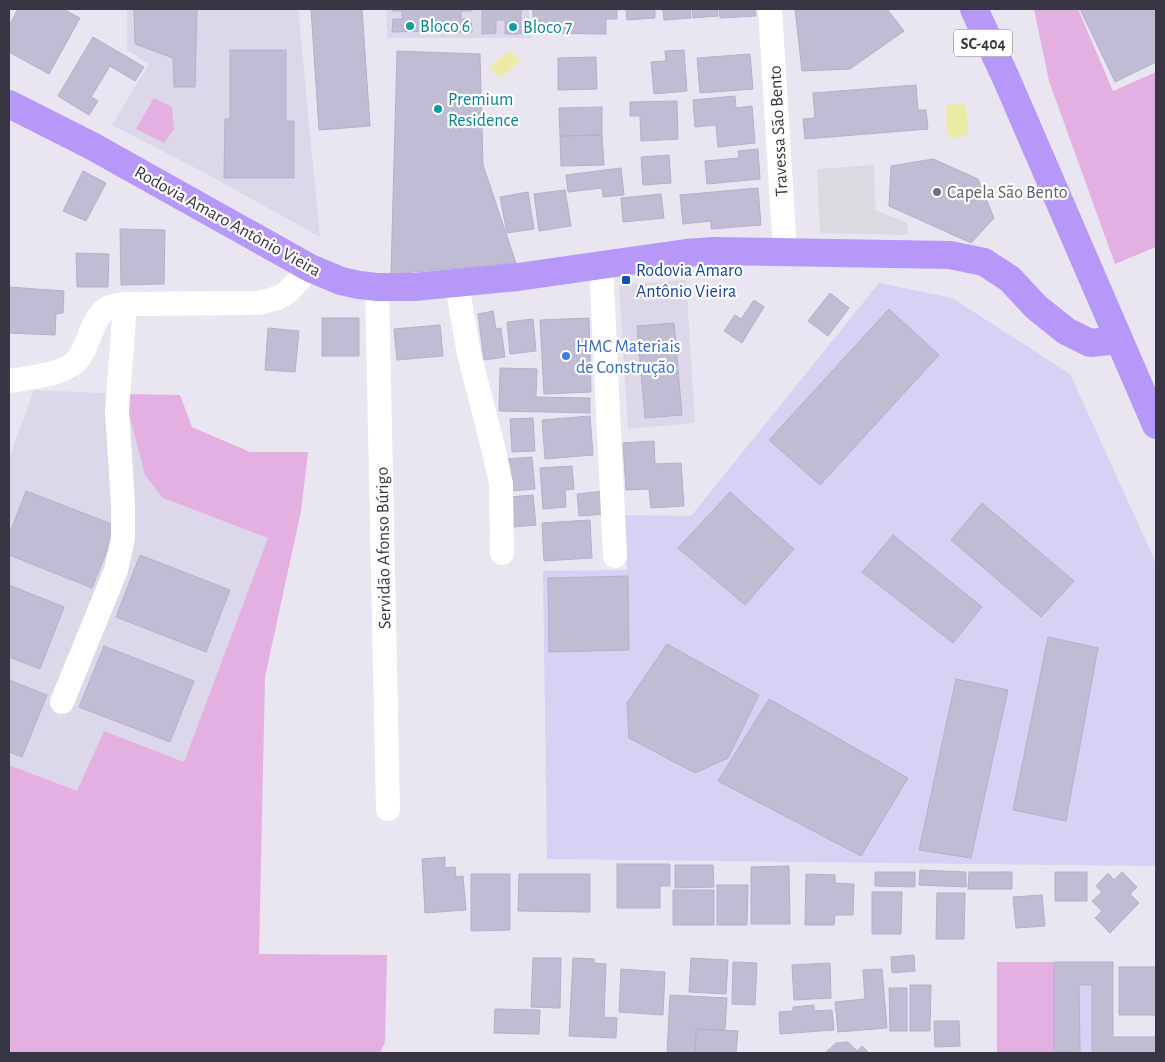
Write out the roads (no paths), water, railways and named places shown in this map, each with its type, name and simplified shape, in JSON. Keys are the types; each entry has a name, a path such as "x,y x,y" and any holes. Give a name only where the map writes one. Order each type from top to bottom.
{"main road":[{"name":"SC-404","path":"959,9 1006,78"},
{"name":"SC-404","path":"974,9 1006,78 1156,425"},
{"name":"Rodovia Amaro Antônio Vieira","path":"9,104 92,146 310,268 341,282 377,287 457,284 686,253 714,251 950,255 984,262 1010,279 1036,307 1066,331 1090,343 1119,340"}],"street":[{"name":"Travessa São Bento","path":"770,9 785,252"},
{"path":"600,265 615,556"},
{"path":"9,381 58,371 72,365 82,355 99,316 110,307 125,304 258,303 277,298 288,292 310,268"},
{"path":"457,284 469,354 486,416 501,484 503,502 502,553"},
{"name":"Servidão Afonso Búrigo","path":"377,287 388,809"},
{"path":"62,702 116,570 123,538 124,504 117,411 125,304"}],"place":[{"name":"Bloco 6","path":"410,26"},
{"name":"Bloco 7","path":"513,27"},
{"name":"Premium Residence","path":"438,109"},
{"name":"Capela São Bento","path":"937,192"},
{"name":"Rodovia Amaro Antônio Vieira","path":"626,280"},
{"name":"HMC Materiais de Construção","path":"566,356"}]}
